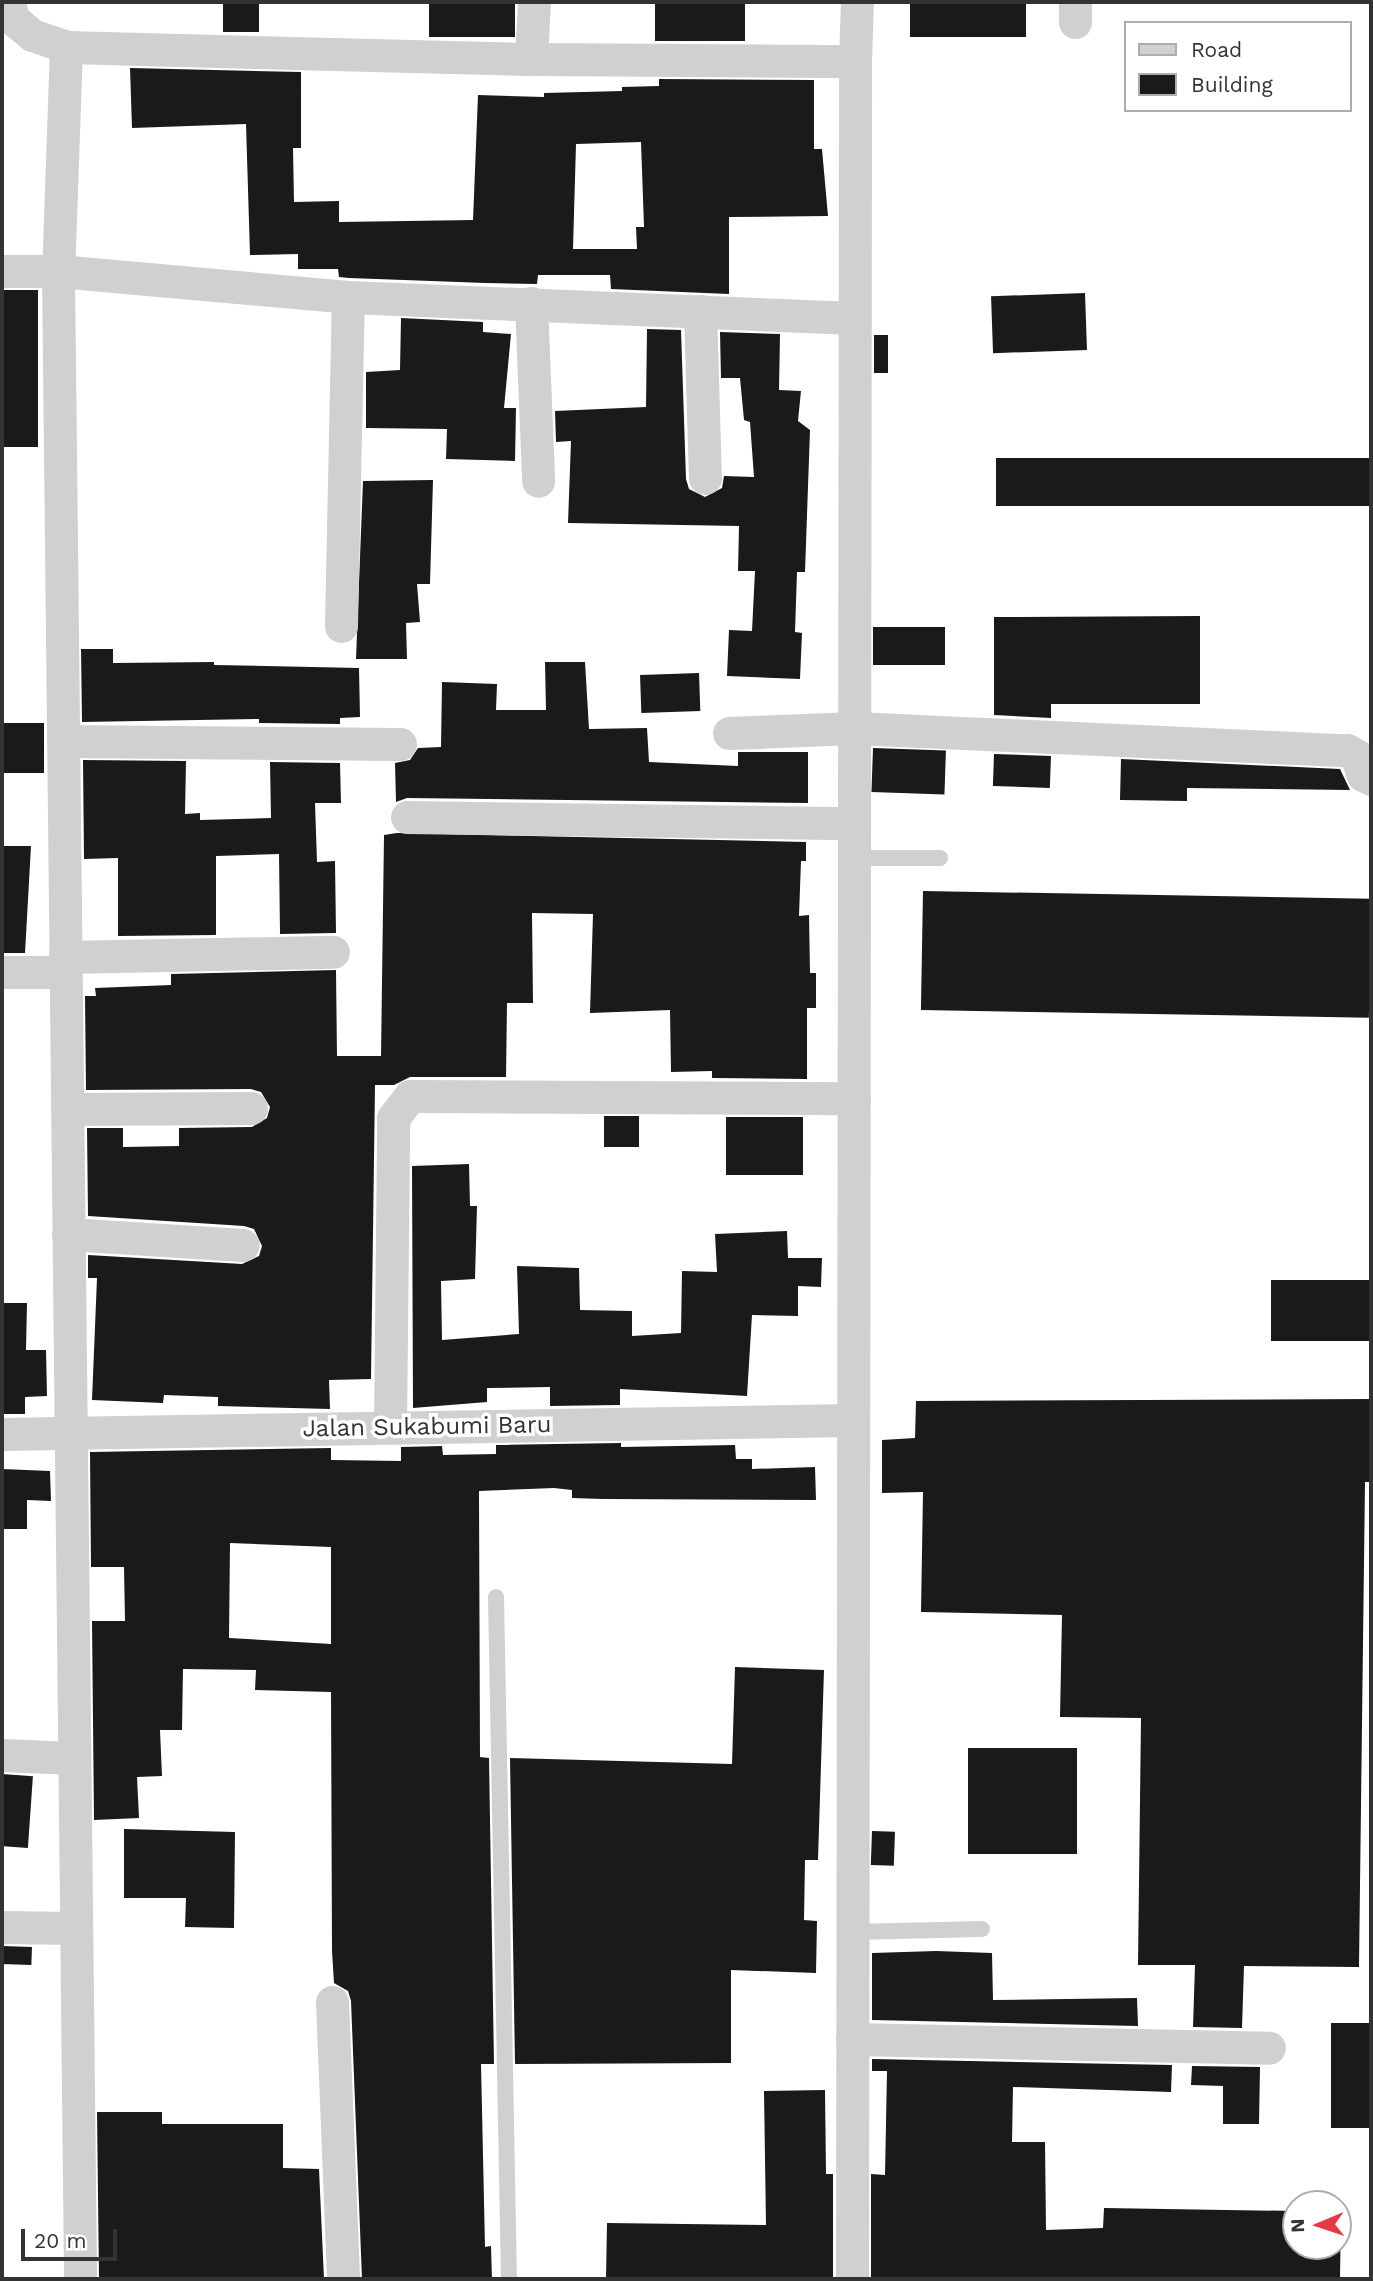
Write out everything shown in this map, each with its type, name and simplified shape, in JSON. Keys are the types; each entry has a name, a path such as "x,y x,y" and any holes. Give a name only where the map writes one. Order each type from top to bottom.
{"street":[{"path":"9,2 13,19 32,35 66,47 531,59 855,61"},
{"path":"531,59 534,2"},
{"path":"852,2279 854,318 857,2"},
{"path":"66,47 58,271 80,2279"},
{"path":"2,271 58,271 348,297 854,318"},
{"path":"341,626 348,297"},
{"path":"531,303 538,481"},
{"path":"700,311 705,478"},
{"path":"729,733 854,728 1347,750 1356,755 1363,775 1371,779"},
{"path":"63,741 400,744"},
{"path":"407,817 853,823"},
{"path":"2,972 65,965 333,953"},
{"path":"390,1427 393,1118 410,1096 853,1098"},
{"path":"67,1109 251,1108"},
{"path":"68,1234 243,1245"},
{"name":"Jalan Sukabumi Baru","path":"2,1434 853,1420"},
{"path":"2,1755 74,1758"},
{"path":"2,1927 76,1928"},
{"path":"332,2002 343,2279"},
{"path":"852,2039 1269,2048"}],"lane":[{"path":"854,858 940,858"},
{"path":"496,1597 509,2279"},
{"path":"852,1932 982,1929"}],"building":[{"path":"223,2 259,2 259,32 223,32"},
{"path":"429,2 515,2 515,37 429,37"},
{"path":"655,2 745,2 745,41 655,41"},
{"path":"910,2 1026,2 1026,37 910,37"},
{"path":"130,68 301,72 301,148 293,148 294,202 339,201 339,222 473,220 478,95 544,97 544,93 622,91 622,87 659,86 659,79 814,80 814,149 822,149 828,216 729,217 729,294 611,289 610,275 538,275 537,284 339,277 338,269 298,269 298,254 250,255 246,124 132,128","holes":["641,142 644,227 636,227 637,249 573,249 576,144"]},
{"path":"2,290 38,290 38,447 2,447"},
{"path":"1085,293 1087,350 993,353 991,296"},
{"path":"401,318 483,322 483,332 511,334 504,408 516,408 515,461 446,459 447,429 366,428 366,372 400,370"},
{"path":"647,329 681,330 686,479 689,489 705,497 722,488 724,476 754,477 750,422 744,420 740,378 721,378 720,332 780,334 779,390 801,391 798,421 810,430 805,572 797,572 795,632 802,633 800,679 727,676 729,630 752,631 755,571 738,571 739,526 568,523 571,441 556,442 555,411 646,407"},
{"path":"874,335 888,335 888,373 874,373"},
{"path":"996,458 1371,458 1371,506 996,506"},
{"path":"433,480 430,584 417,584 420,622 406,623 407,659 356,659 363,481"},
{"path":"1200,616 1200,704 1051,704 1051,718 994,715 994,617"},
{"path":"873,627 945,627 945,665 873,665"},
{"path":"81,649 113,649 113,663 214,662 214,665 359,668 360,717 340,718 340,724 259,723 259,719 82,722"},
{"path":"545,662 585,662 589,729 647,728 649,762 738,766 738,752 808,752 808,803 407,798 396,802 395,763 410,760 418,748 441,747 442,682 497,684 496,710 546,710"},
{"path":"699,673 700,711 641,713 640,675"},
{"path":"2,723 44,723 44,773 2,773"},
{"path":"873,748 946,751 944,795 871,792"},
{"path":"994,754 1051,756 1050,788 993,786"},
{"path":"1121,759 1340,769 1350,790 1187,788 1187,801 1120,800"},
{"path":"83,760 186,761 185,814 200,813 200,820 271,818 270,762 340,763 341,803 315,803 317,862 335,861 336,933 280,934 279,854 216,856 216,935 118,936 118,858 84,859"},
{"path":"397,833 806,842 806,861 801,861 799,916 809,915 810,973 816,973 816,1008 807,1008 807,1079 712,1078 712,1071 671,1072 670,1010 590,1013 593,914 532,913 533,1003 507,1003 506,1077 410,1077 394,1085 375,1085 371,1379 329,1380 330,1409 218,1406 218,1397 164,1395 163,1403 92,1400 97,1278 88,1278 88,1255 242,1264 259,1256 262,1246 254,1229 244,1226 88,1216 87,1128 123,1128 123,1147 179,1146 179,1128 252,1127 267,1118 270,1107 261,1092 251,1089 86,1090 85,996 96,996 95,988 171,985 171,974 336,970 337,1056 381,1056 384,835"},
{"path":"2,846 31,846 25,953 2,953"},
{"path":"923,891 1371,899 1369,1018 921,1010"},
{"path":"604,1116 639,1116 639,1147 604,1147"},
{"path":"726,1117 803,1117 803,1175 726,1175"},
{"path":"469,1164 470,1206 477,1206 475,1279 441,1281 442,1340 519,1334 517,1266 579,1268 580,1310 632,1311 632,1336 681,1333 682,1271 717,1272 715,1234 787,1231 788,1258 822,1258 821,1287 798,1286 798,1316 752,1315 747,1396 620,1389 620,1405 550,1406 550,1387 487,1388 487,1402 413,1408 412,1166"},
{"path":"1271,1280 1371,1280 1371,1341 1271,1341"},
{"path":"2,1303 27,1303 26,1350 46,1350 47,1396 25,1397 25,1414 2,1414"},
{"path":"1371,1399 1371,1482 1365,1482 1359,1967 1244,1966 1242,2028 1193,2027 1195,1965 1138,1965 1141,1718 1060,1717 1062,1615 921,1612 923,1492 882,1493 882,1440 915,1438 916,1401"},
{"path":"496,1445 735,1445 736,1459 752,1459 752,1469 815,1467 816,1500 572,1498 572,1490 554,1488 479,1491 480,1757 489,1758 494,2064 481,2064 485,2247 491,2246 492,2279 362,2279 351,2001 348,1991 334,1983 332,1951 331,1692 255,1690 256,1670 183,1669 182,1730 160,1730 162,1776 137,1777 139,1818 94,1820 92,1621 125,1621 124,1567 91,1567 90,1452 331,1448 331,1460 401,1461 401,1447 442,1446 443,1455 496,1454","holes":["230,1543 331,1547 331,1644 229,1638"]},
{"path":"2,1469 50,1471 51,1501 27,1500 27,1529 2,1529"},
{"path":"735,1667 824,1670 818,1860 805,1860 804,1920 817,1921 816,1973 731,1970 731,2063 515,2064 510,1758 732,1764"},
{"path":"968,1748 1077,1748 1077,1854 968,1854"},
{"path":"2,1774 33,1776 28,1848 2,1846"},
{"path":"124,1829 235,1832 234,1928 185,1927 186,1898 124,1898"},
{"path":"872,1831 895,1832 894,1866 871,1865"},
{"path":"2,1946 32,1947 31,1965 2,1964"},
{"path":"872,1953 992,1953 993,2000 1137,1998 1138,2026 872,2020"},
{"path":"1331,2023 1371,2023 1371,2128 1331,2128"},
{"path":"872,2059 1172,2065 1171,2092 1013,2087 1012,2142 1045,2142 1046,2230 1103,2228 1104,2208 1282,2211 1282,2260 1340,2260 1340,2279 871,2279 871,2174 885,2175 887,2071 872,2071"},
{"path":"1192,2066 1260,2067 1259,2124 1223,2124 1223,2086 1191,2085"},
{"path":"825,2090 826,2174 833,2174 833,2279 606,2279 607,2223 766,2225 764,2091"},
{"path":"97,2112 162,2112 162,2124 283,2124 283,2168 319,2169 324,2279 99,2279"}]}
